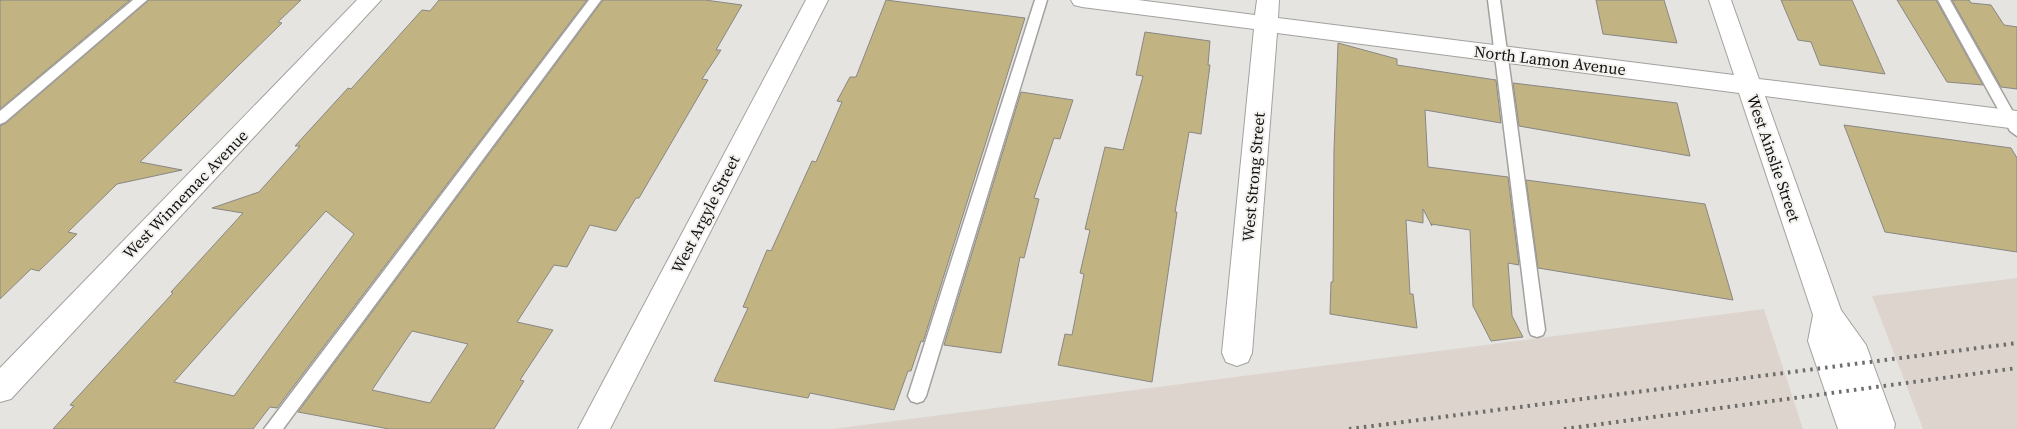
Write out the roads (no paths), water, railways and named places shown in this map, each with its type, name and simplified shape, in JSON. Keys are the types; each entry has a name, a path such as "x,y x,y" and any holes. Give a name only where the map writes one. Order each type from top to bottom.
{"street":[{"name":"West Winnemac Avenue","path":"0,389 370,0"},
{"name":"West Argyle Street","path":"594,429 817,0"},
{"name":"North Lamon Avenue","path":"1082,0 1267,12 1501,54 1749,86 2015,124"},
{"name":"West Ainslie Street","path":"1720,0 1828,315 1851,345 1879,424 1878,429"},
{"name":"West Strong Street","path":"1238,353 1267,12"},
{"name":"West Ainslie Street","path":"1828,315 1823,341 1850,419 1858,429"}],"lane":[{"path":"0,119 141,0"},
{"path":"273,429 595,0"},
{"path":"917,396 1041,0"},
{"path":"1494,0 1537,330"},
{"path":"1944,0 2015,124"}],"railway":[{"path":"1349,429 2017,343"},
{"path":"1564,429 2017,368"}]}
